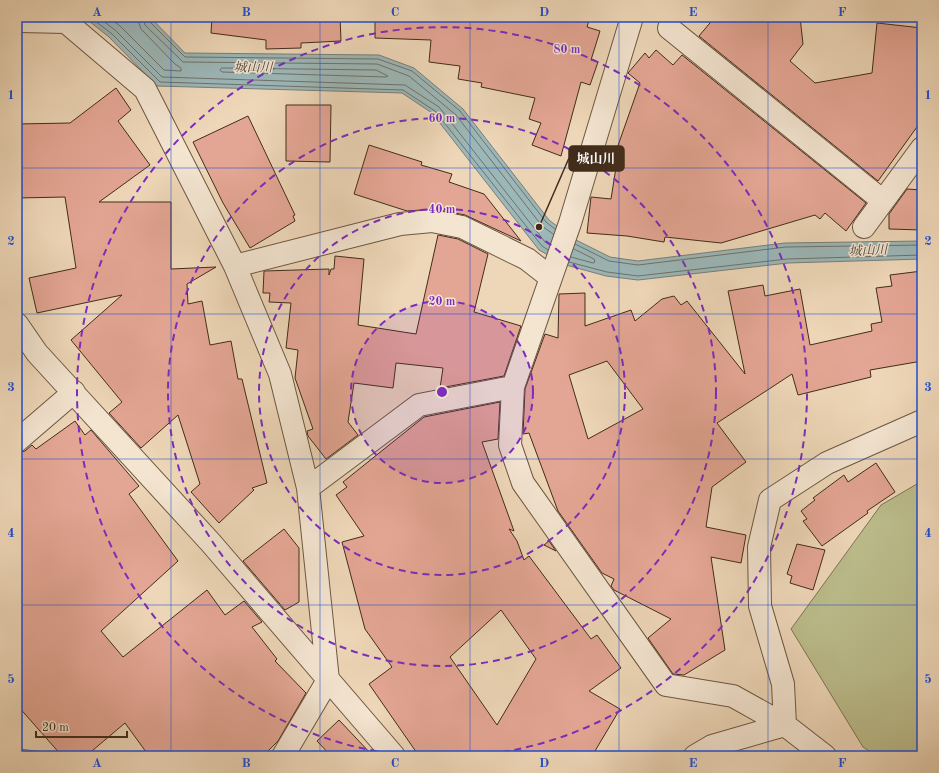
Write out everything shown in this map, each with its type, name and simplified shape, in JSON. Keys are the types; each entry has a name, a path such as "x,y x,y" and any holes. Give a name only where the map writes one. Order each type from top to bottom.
{"street":[{"path":"632,17 570,223 513,387 510,445 523,483 666,685 733,696 786,725 825,756"},
{"path":"18,22 66,22 146,89 235,266 280,374 308,488 328,680 283,756"},
{"path":"669,28 883,201"},
{"path":"864,227 922,148"},
{"path":"235,266 400,224 432,221 462,227 552,272"},
{"path":"17,324 37,353 211,543 394,756"},
{"path":"308,488 419,405 513,387"},
{"path":"17,441 74,392"},
{"path":"786,725 783,684 760,606 759,547 770,500 827,463 922,421"},
{"path":"696,756 712,746 786,725"}],"green space":[{"path":"922,481 922,756 877,756 863,747 791,629 881,505"},
{"path":"17,749 19,749 77,756 17,756"}],"water":[{"path":"84,17 150,17 185,53 379,55 414,68 463,109 549,220 574,239 610,257 638,261 785,243 922,241 922,259 788,263 638,280 606,276 566,265 539,250 432,113 402,93 157,86 109,37"}],"building":[{"path":"212,17 340,17 341,41 301,43 301,48 266,49 266,40 211,33"},
{"path":"375,17 590,17 587,27 600,31 591,60 598,62 590,85 581,82 561,156 532,145 541,123 529,119 535,98 481,87 482,83 458,79 460,66 429,62 431,40 375,38"},
{"path":"715,17 800,17 803,44 790,61 815,83 872,73 877,23 922,28 922,120 878,181 699,36"},
{"path":"656,50 673,65 682,55 866,203 846,231 825,213 820,219 815,215 721,243 665,237 664,242 627,236 587,233 591,197 611,199 618,155 615,154 640,83 628,73 645,53 649,58"},
{"path":"116,88 131,110 118,121 150,165 99,202 171,202 171,269 216,267 187,284 188,304 202,301 210,345 231,341 238,379 242,379 267,483 252,488 254,490 219,523 191,492 200,484 178,415 141,448 109,413 122,402 71,340 122,295 37,313 29,278 76,268 65,197 17,198 17,124 70,123"},
{"path":"286,105 331,105 330,162 286,161"},
{"path":"248,116 295,215 293,216 295,221 250,248 223,203 193,142"},
{"path":"369,145 422,162 421,165 452,174 449,182 484,194 521,241 465,215 434,209 407,211 354,194"},
{"path":"907,189 922,190 922,230 889,229 889,214"},
{"path":"438,235 458,239 488,254 474,312 521,326 504,376 440,388 443,368 396,363 393,388 354,383 348,422 358,435 326,459 308,436 307,431 313,429 295,378 298,350 286,348 291,303 269,302 270,293 263,293 264,271 329,269 329,275 331,269 334,269 335,256 364,259 358,325 416,334"},
{"path":"922,271 922,361 870,370 871,377 798,395 792,374 717,423 746,462 712,487 706,527 746,535 741,563 711,557 725,650 684,675 673,674 648,638 671,619 614,590 611,586 614,579 602,573 558,511 529,433 523,434 525,389 545,334 558,338 559,294 585,293 585,326 631,310 635,321 662,299 674,296 681,305 687,301 745,374 728,291 763,285 765,296 800,289 810,345 872,331 871,324 882,322 876,288 892,286 890,275","holes":["607,361 643,409 588,439 569,375"]},
{"path":"500,402 498,439 482,442 514,531 509,529 517,541 524,560 529,556 591,639 597,635 621,668 589,691 620,709 592,756 419,756 369,684 392,667 365,629 342,542 364,536 336,495 347,487 343,482 424,417","holes":["501,610 536,659 497,725 450,657"]},
{"path":"75,421 85,435 91,430 139,486 129,494 178,561 101,631 123,657 207,590 225,615 244,601 262,622 252,627 277,659 275,661 306,693 278,741 263,756 149,756 125,723 86,756 62,756 17,705 17,453 25,451 32,445 36,449"},
{"path":"876,463 895,492 867,511 868,513 822,546 803,521 807,519 801,511 815,500 813,498 844,475 848,482"},
{"path":"284,529 299,548 299,602 285,610 243,561"},
{"path":"549,541 556,551 544,545"},
{"path":"797,544 825,550 813,590 790,583 792,576 787,574"},
{"path":"339,720 373,756 331,756 317,741"}],"place":[{"name":"城山川","path":"539,227"}]}
